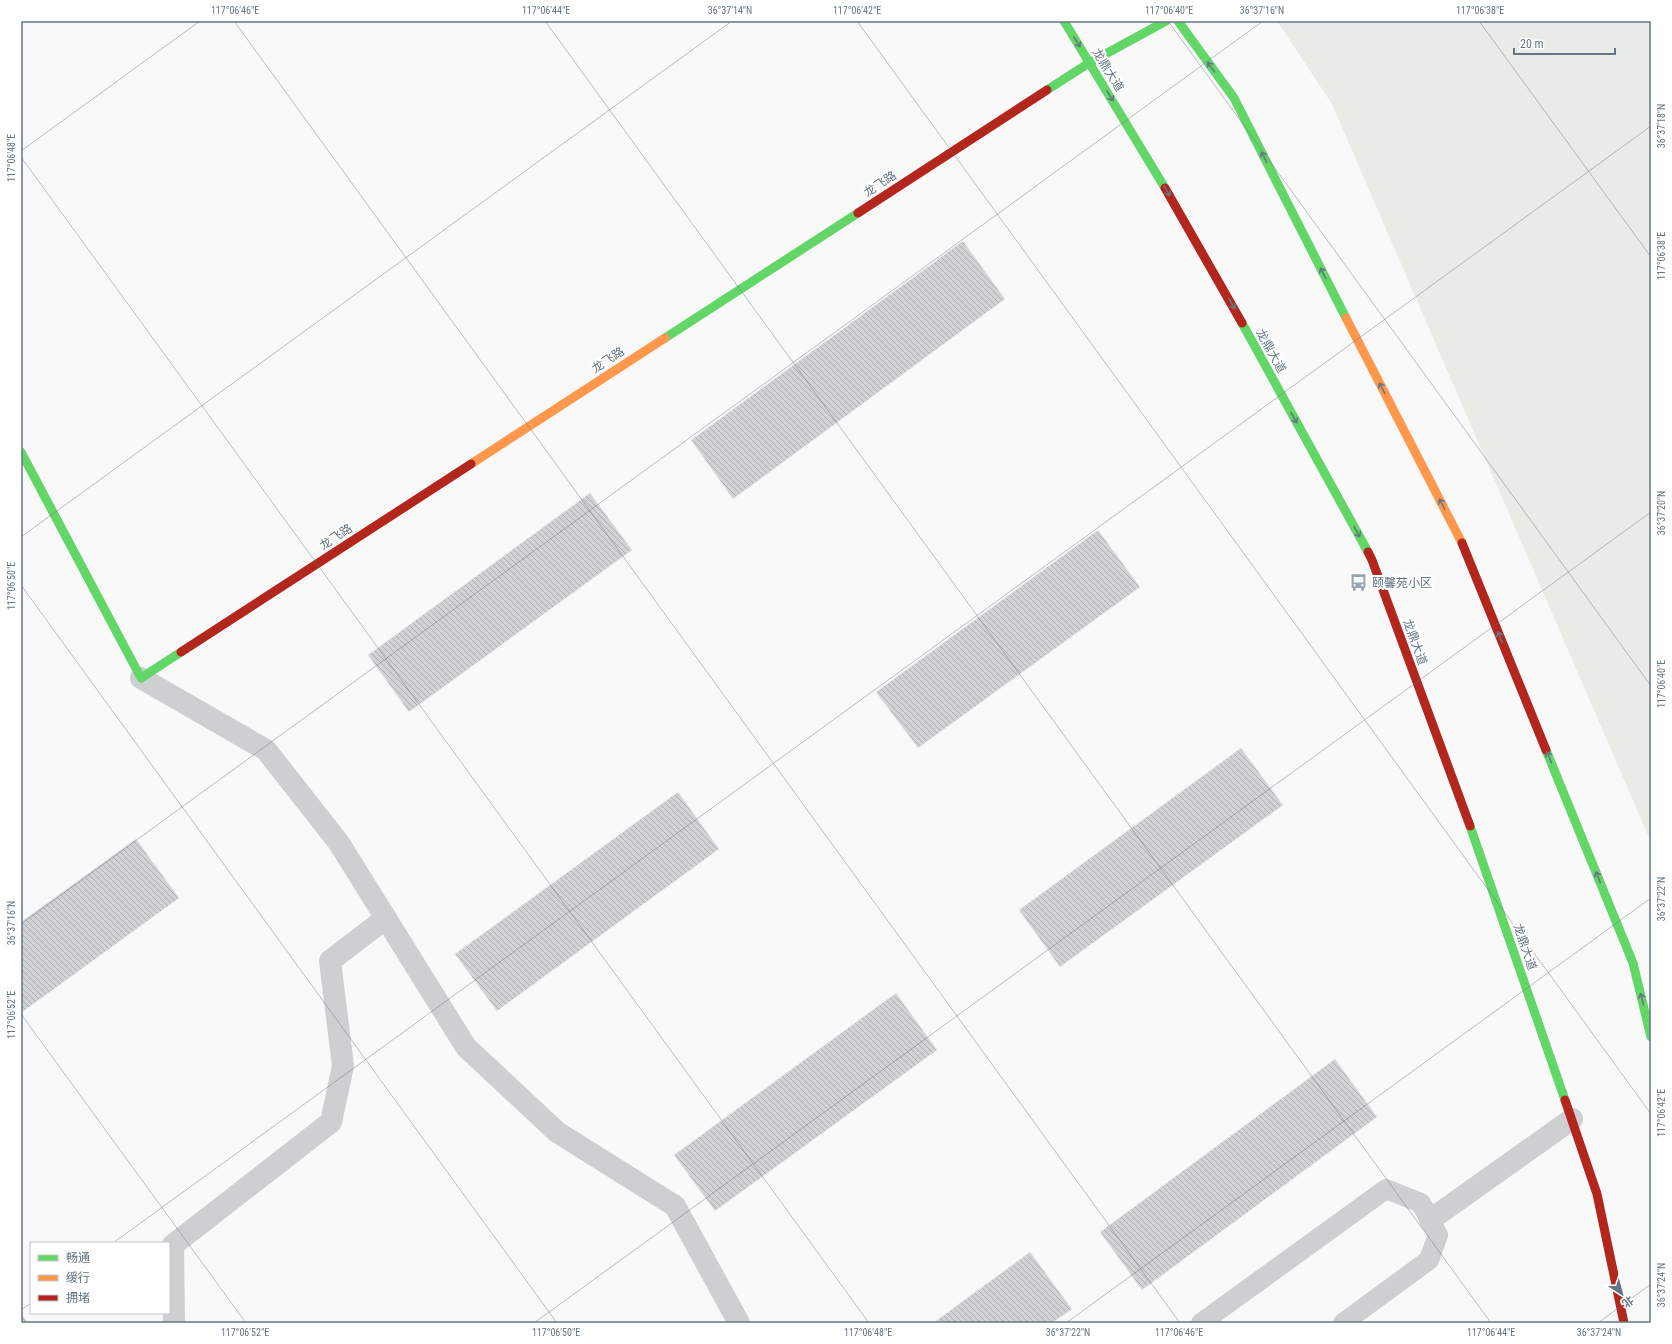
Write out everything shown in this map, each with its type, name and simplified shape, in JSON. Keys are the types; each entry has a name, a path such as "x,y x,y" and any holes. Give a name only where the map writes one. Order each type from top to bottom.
{"main road":[{"name":"龙鼎大道","path":"1064,21 1148,158 1213,270 1372,560 1476,841 1598,1194 1624,1323"},
{"name":"龙飞路","path":"141,678 1089,63 1166,21"},
{"path":"1178,21 1234,98 1460,539 1633,963 1651,1037"},
{"path":"21,452 141,678"}],"street":[{"path":"141,678 266,750 339,843 466,1047 557,1132 675,1206 739,1323"},
{"path":"174,1323 173,1244 331,1122 343,1066 330,961 386,918"},
{"path":"1430,1220 1572,1119"}],"lane":[{"path":"1201,1323 1386,1189 1421,1203 1438,1235 1429,1260 1343,1323"}],"shaded area":[{"path":"1277,21 1651,21 1651,842 1332,104"}],"building":[{"path":"963,241 1005,299 733,499 691,440"},
{"path":"590,493 632,550 409,712 368,655"},
{"path":"1098,530 1140,587 918,748 876,692"},
{"path":"1241,748 1283,805 1060,967 1019,910"},
{"path":"678,792 719,849 497,1011 455,954"},
{"path":"136,839 179,898 21,1013 21,922"},
{"path":"896,993 937,1050 715,1211 674,1155"},
{"path":"1335,1059 1377,1117 1142,1290 1100,1232"},
{"path":"1030,1252 1072,1309 1052,1323 933,1323"},
{"path":"21,1313 28,1323 21,1323"}],"traffic: fast":[{"path":"1064,21 1165,188"},
{"path":"1047,90 1089,63 1166,21"},
{"path":"1178,21 1234,98 1346,318"},
{"path":"665,338 858,213"},
{"path":"1242,323 1368,552"},
{"path":"21,452 141,678 181,652"},
{"path":"1546,750 1633,963 1651,1037"},
{"path":"1470,826 1565,1100"}],"traffic: slow":[{"path":"1346,318 1462,543"},
{"path":"471,464 665,338"}],"traffic: jam":[{"path":"858,213 1047,90"},
{"path":"1165,188 1242,323"},
{"path":"181,652 471,464"},
{"path":"1462,543 1546,750"},
{"path":"1368,552 1470,826"},
{"path":"1565,1100 1597,1194 1624,1323"}],"place":[{"name":"颐馨苑小区","path":"1359,583"}]}
